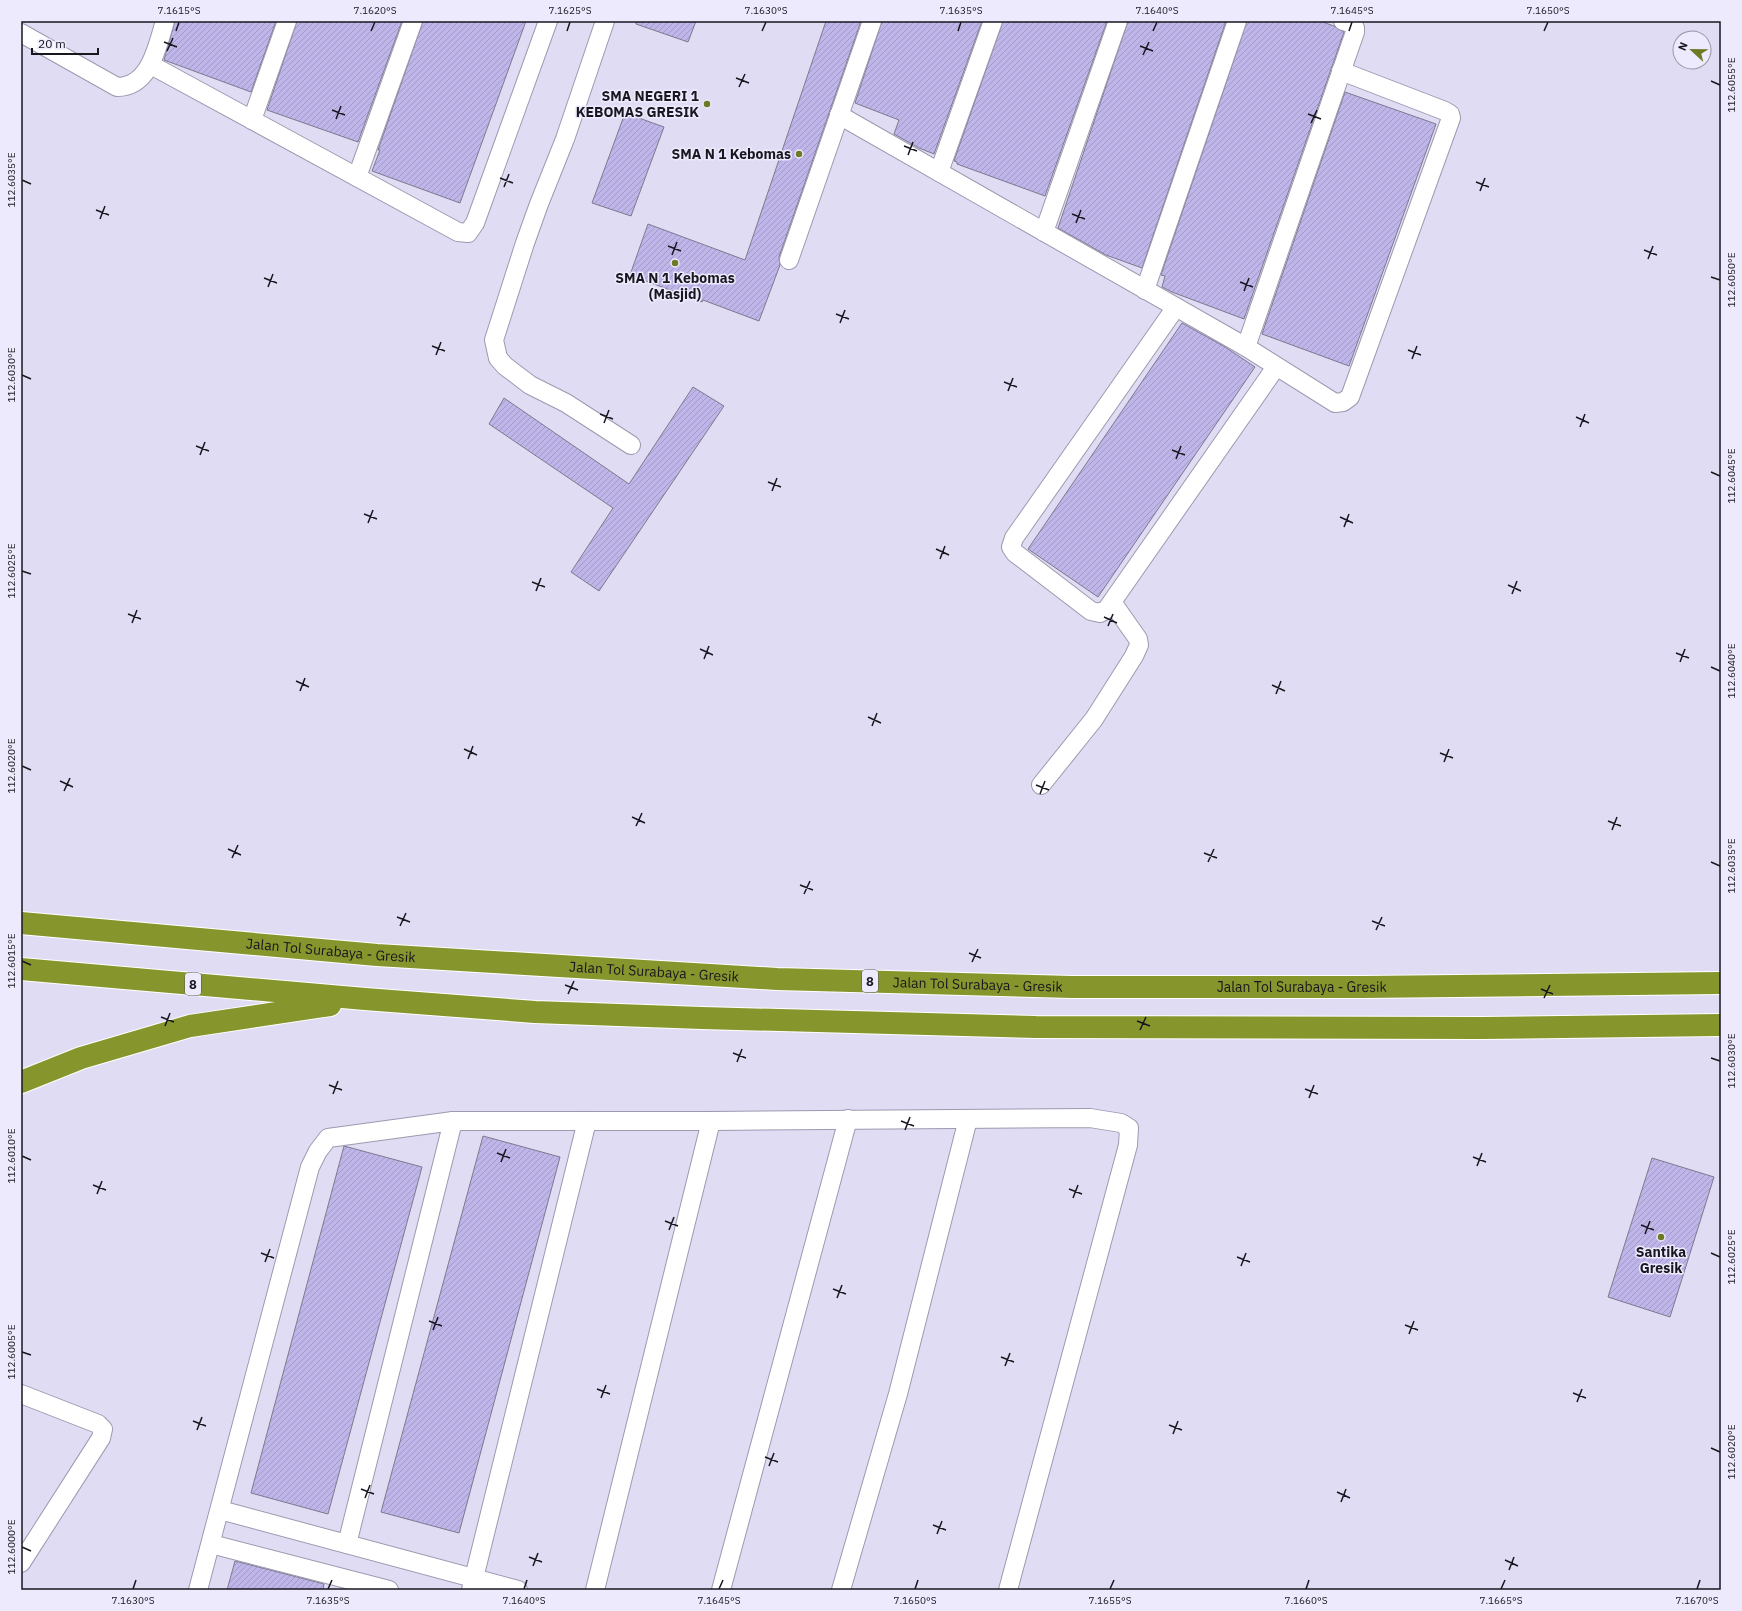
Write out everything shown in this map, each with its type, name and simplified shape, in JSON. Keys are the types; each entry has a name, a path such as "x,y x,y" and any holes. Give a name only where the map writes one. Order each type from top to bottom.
{"highway":[{"name":"Jalan Tol Surabaya - Gresik","path":"21,923 377,955 776,979 1072,987 1379,987 1721,982"},
{"name":"8","path":"21,969 365,999 535,1012 1036,1027 1482,1028 1721,1025"},
{"path":"21,1082 81,1058 190,1026 365,999"}],"street":[{"path":"21,33 117,87 126,87 136,82 151,65 165,21"},
{"path":"252,120 287,21"},
{"path":"357,177 413,21"},
{"path":"151,65 458,232 468,233 475,223 548,21"},
{"path":"605,21 565,139 538,204 494,340 498,358 530,385 566,403 631,445"},
{"path":"789,260 872,21"},
{"path":"939,172 993,21"},
{"path":"1044,232 1118,21"},
{"path":"1145,290 1237,21"},
{"path":"1246,347 1342,71 1355,28 1353,24 1343,21"},
{"path":"839,114 1246,347 1335,403 1343,402 1350,397 1450,118 1450,114 1445,111 1342,71"},
{"path":"1176,307 1014,538 1012,547 1015,553 1091,612 1100,613 1107,609 1276,367"},
{"path":"1041,785 1094,719 1134,656 1139,645 1138,639 1112,602"},
{"path":"198,1590 310,1167 318,1151 328,1138 453,1121 711,1121 1090,1118 1125,1124 1129,1128 1128,1145 1008,1590"},
{"path":"721,1590 848,1119"},
{"path":"841,1590 898,1394 968,1119"},
{"path":"348,1544 453,1121"},
{"path":"472,1584 587,1121"},
{"path":"595,1590 711,1121"},
{"path":"21,1394 98,1424 103,1429 101,1438 21,1563"},
{"path":"220,1510 348,1544 472,1584 518,1590"},
{"path":"211,1544 342,1584 389,1590"}],"building":[{"path":"175,21 276,21 251,92 164,60"},
{"path":"297,21 402,21 358,142 267,110"},
{"path":"423,21 526,21 460,203 372,171"},
{"path":"636,21 696,21 688,42 636,24"},
{"path":"826,21 861,21 779,257 780,265 759,321 703,300 702,302 630,275 648,224 745,260"},
{"path":"882,21 982,21 934,154 919,148 894,134 899,120 855,103"},
{"path":"1003,21 1107,21 1045,196 957,164 957,162 954,161"},
{"path":"1128,21 1226,21 1142,268 1106,255 1058,228"},
{"path":"1247,21 1320,21 1334,26 1344,32 1244,319 1162,287 1165,276 1161,275"},
{"path":"1345,92 1436,124 1349,366 1262,334"},
{"name":"SMA N 1 Kebomas","path":"625,113 664,127 631,216 592,203"},
{"path":"1182,323 1225,347 1255,367 1098,597 1028,549"},
{"path":"693,387 724,406 599,591 571,572 613,508 489,424 504,398 629,484"},
{"path":"483,1136 560,1157 459,1533 381,1512"},
{"path":"344,1146 422,1167 328,1514 251,1493"},
{"name":"Santika Gresik","path":"1652,1158 1714,1177 1670,1317 1608,1297"},
{"path":"235,1561 324,1584 323,1590 227,1590"}],"place":[{"name":"SMA NEGERI 1 KEBOMAS GRESIK","path":"707,104"},
{"name":"SMA N 1 Kebomas","path":"799,154"},
{"name":"SMA N 1 Kebomas (Masjid)","path":"675,263"},
{"name":"Santika Gresik","path":"1661,1237"}]}
